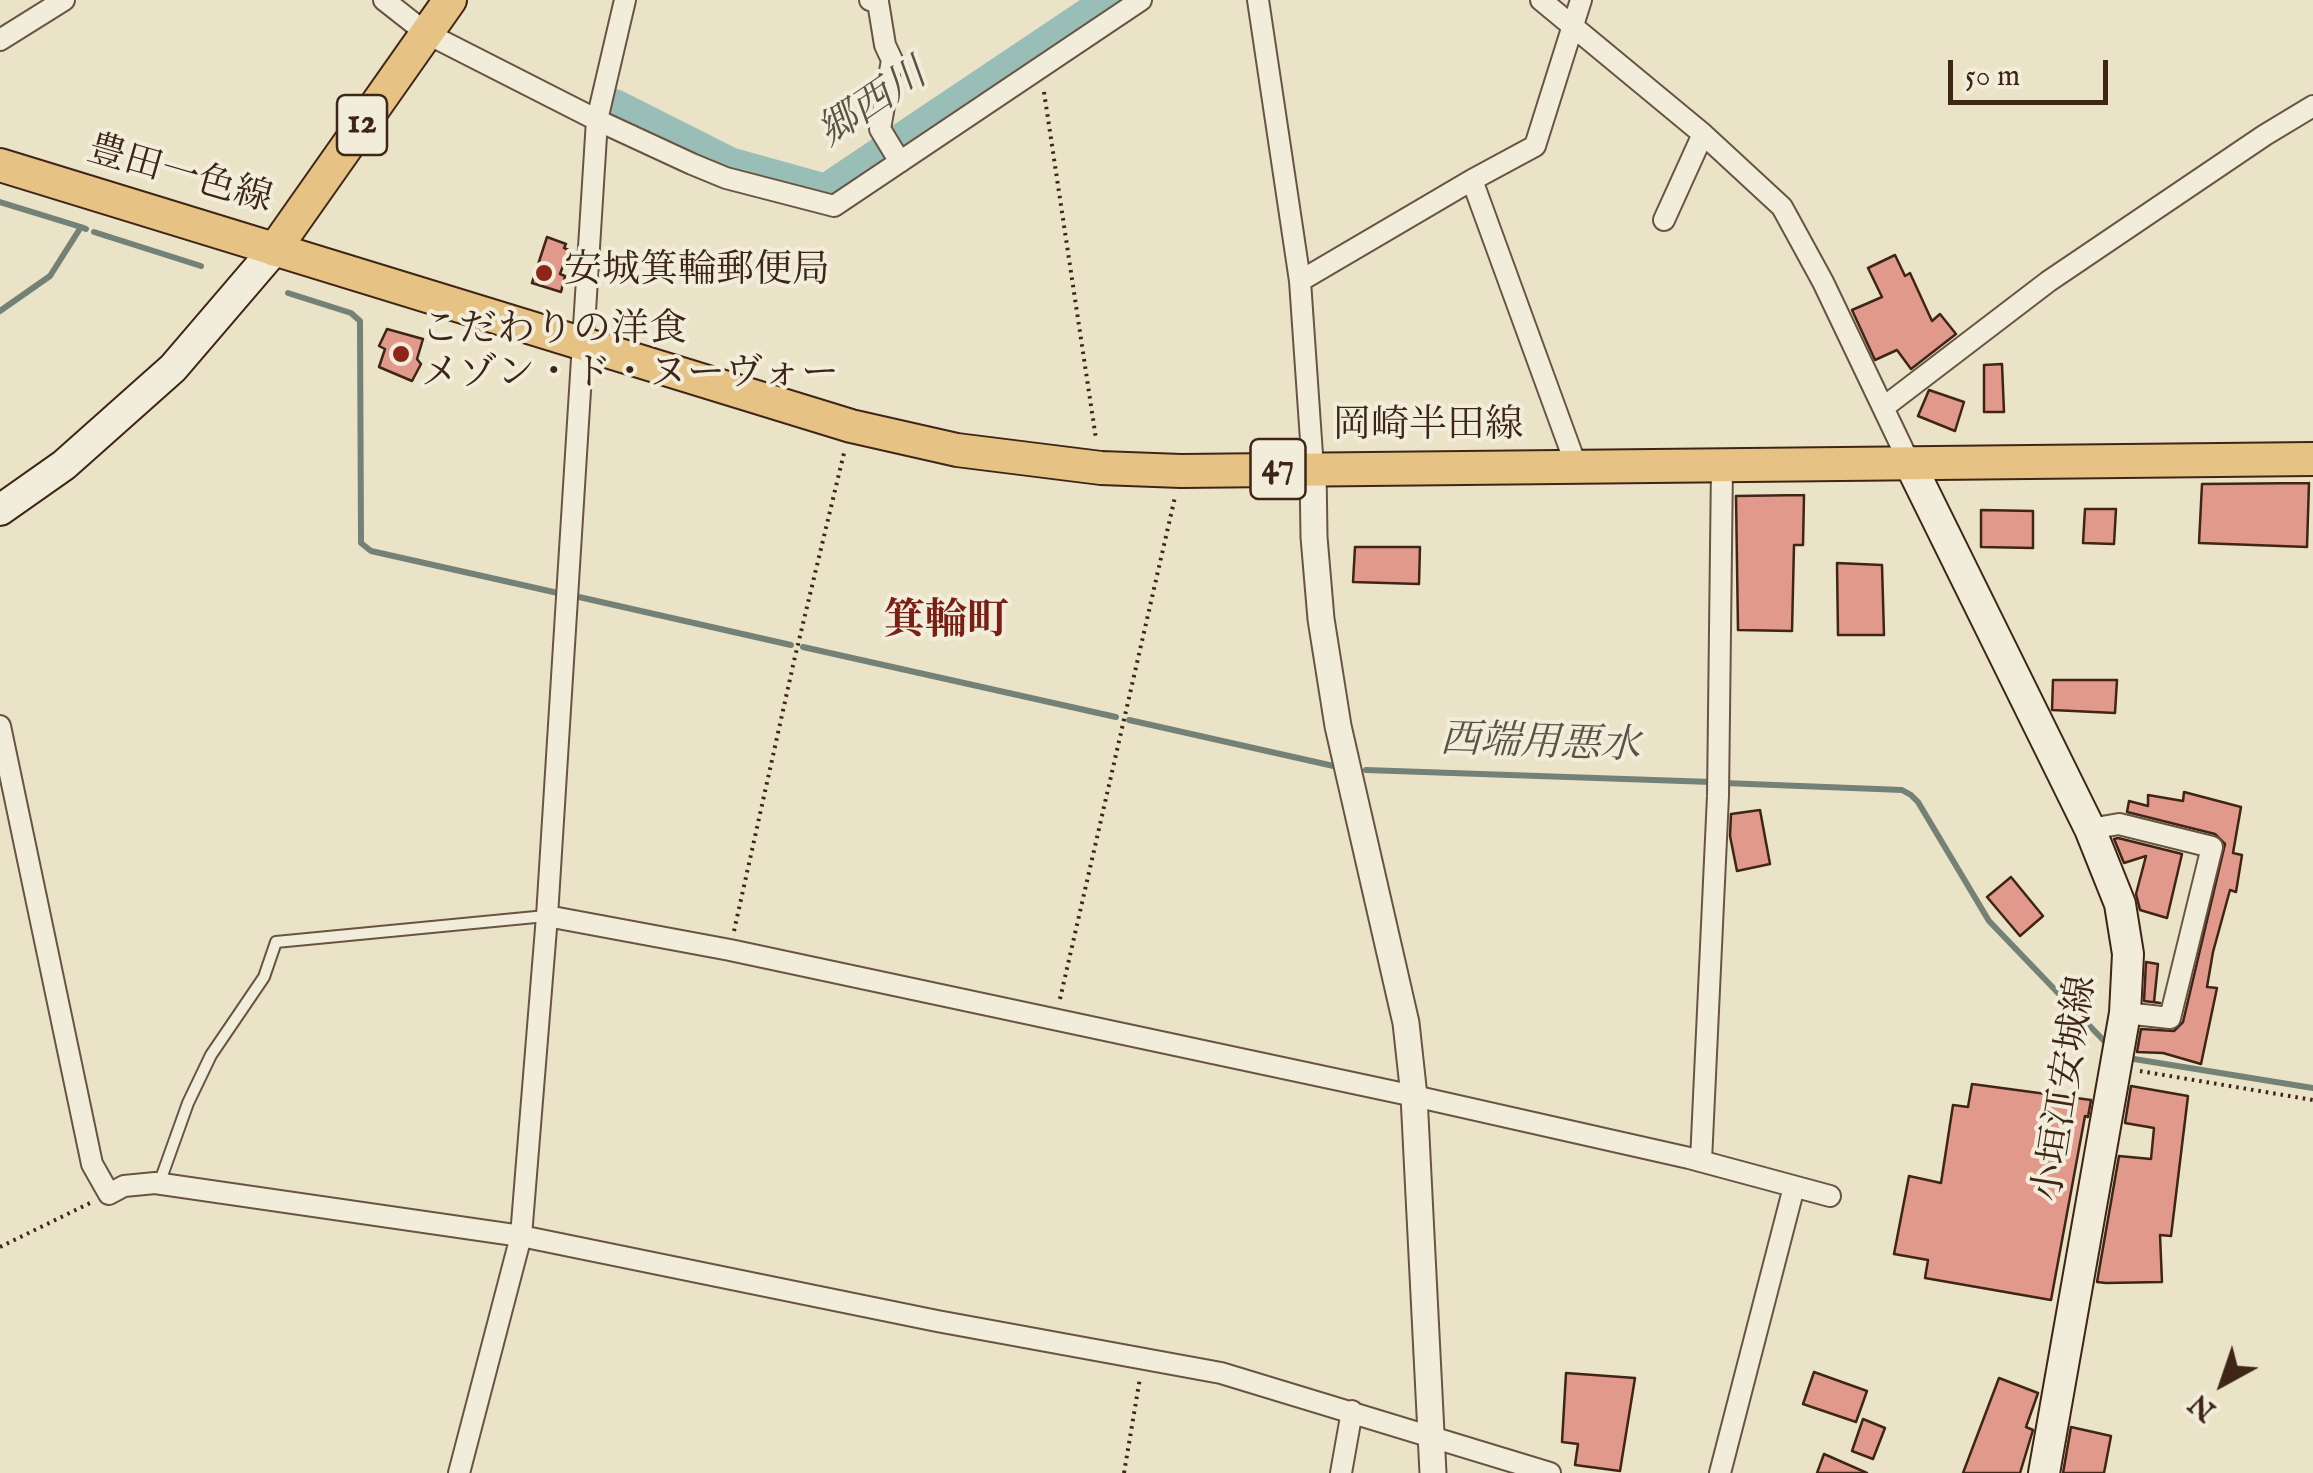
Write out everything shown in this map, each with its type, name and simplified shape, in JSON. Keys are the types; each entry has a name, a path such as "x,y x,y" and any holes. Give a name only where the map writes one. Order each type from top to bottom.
{"main road":[{"name":"豊田一色線","path":"0,165 274,250 450,0"},
{"name":"岡崎半田線","path":"274,250 851,426 957,450 1101,468 1578,468 2313,459"},
{"path":"0,510 64,466 174,368 274,250"},
{"name":"小垣江安城線","path":"1909,462 2090,829 2120,904 2128,954 2125,1013 2044,1473"}],"street":[{"path":"0,40 64,0"},
{"path":"384,0 426,33 597,120 726,178 834,206 1140,0"},
{"path":"459,1473 522,1236 547,916 597,120 625,0"},
{"path":"870,0 878,2 885,45 892,60 880,128 900,162"},
{"path":"1258,0 1300,281 1321,620 1338,726 1406,1022 1414,1096 1433,1473"},
{"path":"1540,0 1703,134 1782,207 1909,462"},
{"path":"1300,281 1534,146 1581,0"},
{"path":"1884,407 2050,280 2313,106"},
{"path":"1664,220 1703,134"},
{"path":"1472,180 1578,468"},
{"path":"1702,1162 1718,796 1722,466"},
{"path":"0,726 92,1164 110,1194 124,1186 158,1184 522,1236 937,1321 1221,1373 1550,1473"},
{"path":"2090,829 2118,824 2212,847 2170,1018 2125,1013"},
{"path":"547,916 730,950 1414,1096 1702,1162 1830,1196"},
{"path":"1720,1473 1794,1187"},
{"path":"1341,1473 1352,1410"}],"lane":[{"path":"158,1184 211,1054 264,977 276,942 547,916"}],"path":[{"path":"1040,68 1101,468"},
{"path":"730,950 851,426"},
{"path":"1056,1019 1181,470"},
{"path":"2115,1067 2313,1100"},
{"path":"0,1247 110,1194"},
{"path":"1124,1473 1143,1359"}],"building":[{"path":"547,237 566,244 564,248 569,250 560,274 565,276 561,292 532,283"},
{"path":"1895,255 1905,276 1910,273 1932,321 1940,314 1956,334 1911,369 1897,350 1875,360 1852,310 1882,297 1868,268"},
{"name":"こだわりの洋食 メゾン・ド・ヌーヴォー","path":"387,329 423,339 417,359 421,364 412,381 379,367 385,349 379,346"},
{"path":"2002,364 2004,412 1984,412 1984,365"},
{"path":"1929,390 1964,402 1955,431 1918,416"},
{"path":"2309,483 2307,547 2199,543 2202,484"},
{"path":"1804,495 1803,545 1794,545 1792,631 1738,630 1736,496"},
{"path":"2085,509 2116,509 2114,544 2083,543"},
{"path":"1981,510 2033,511 2033,548 1981,547"},
{"path":"1355,547 1420,547 1419,584 1353,582"},
{"path":"1837,563 1882,565 1884,635 1838,635"},
{"path":"2053,680 2117,680 2115,713 2052,710"},
{"path":"2184,792 2241,807 2233,853 2242,855 2236,892 2230,890 2213,952 2207,987 2217,988 2201,1064 2163,1053 2137,1052 2141,1029 2174,1031 2183,1022 2225,844 2215,834 2127,812 2129,801 2148,806 2148,795 2183,801"},
{"path":"1760,810 1770,864 1737,871 1730,836 1731,814"},
{"path":"2114,839 2182,854 2167,918 2140,910 2136,894 2146,856 2124,863"},
{"path":"2011,877 2043,916 2020,936 1987,897"},
{"path":"2146,962 2158,964 2154,1002 2160,1003 2144,1001"},
{"path":"1972,1084 2091,1100 2051,1300 1925,1278 1928,1260 1894,1254 1909,1176 1941,1183 1953,1105 1968,1107"},
{"path":"2131,1086 2188,1096 2171,1236 2160,1235 2162,1282 2097,1282 2119,1156 2151,1159 2154,1128 2125,1123"},
{"path":"1814,1372 1867,1391 1856,1422 1803,1404"},
{"path":"1566,1373 1635,1378 1620,1471 1575,1465 1578,1444 1562,1442"},
{"path":"1999,1378 2038,1393 2026,1427 2033,1430 2020,1473 1963,1473"},
{"path":"1863,1419 1885,1428 1873,1459 1852,1451"},
{"path":"2071,1427 2111,1436 2104,1473 2063,1473"},
{"path":"1824,1454 1867,1473 1817,1473"}],"waterway":[{"name":"郷西川","path":"614,108 729,166 826,193 1114,0"},
{"path":"0,202 81,227"},
{"name":"西端用悪水","path":"0,311 50,276 81,227 86,229"},
{"name":"西端用悪水","path":"94,232 201,266"},
{"name":"西端用悪水","path":"288,293 351,313 360,321 361,543 371,551 558,593"},
{"name":"西端用悪水","path":"579,597 791,645"},
{"name":"西端用悪水","path":"803,647 1116,717"},
{"name":"西端用悪水","path":"1129,720 1338,767"},
{"name":"西端用悪水","path":"1366,770 1711,782"},
{"name":"西端用悪水","path":"1724,783 1902,790 1911,795 1989,921 2108,1045"},
{"name":"西端用悪水","path":"2128,1058 2313,1088"}],"place":[{"name":"安城箕輪郵便局","path":"544,273"},
{"name":"こだわりの洋食 メゾン・ド・ヌーヴォー","path":"401,354"}],"district":[{"name":"箕輪町","path":"946,624"}]}
